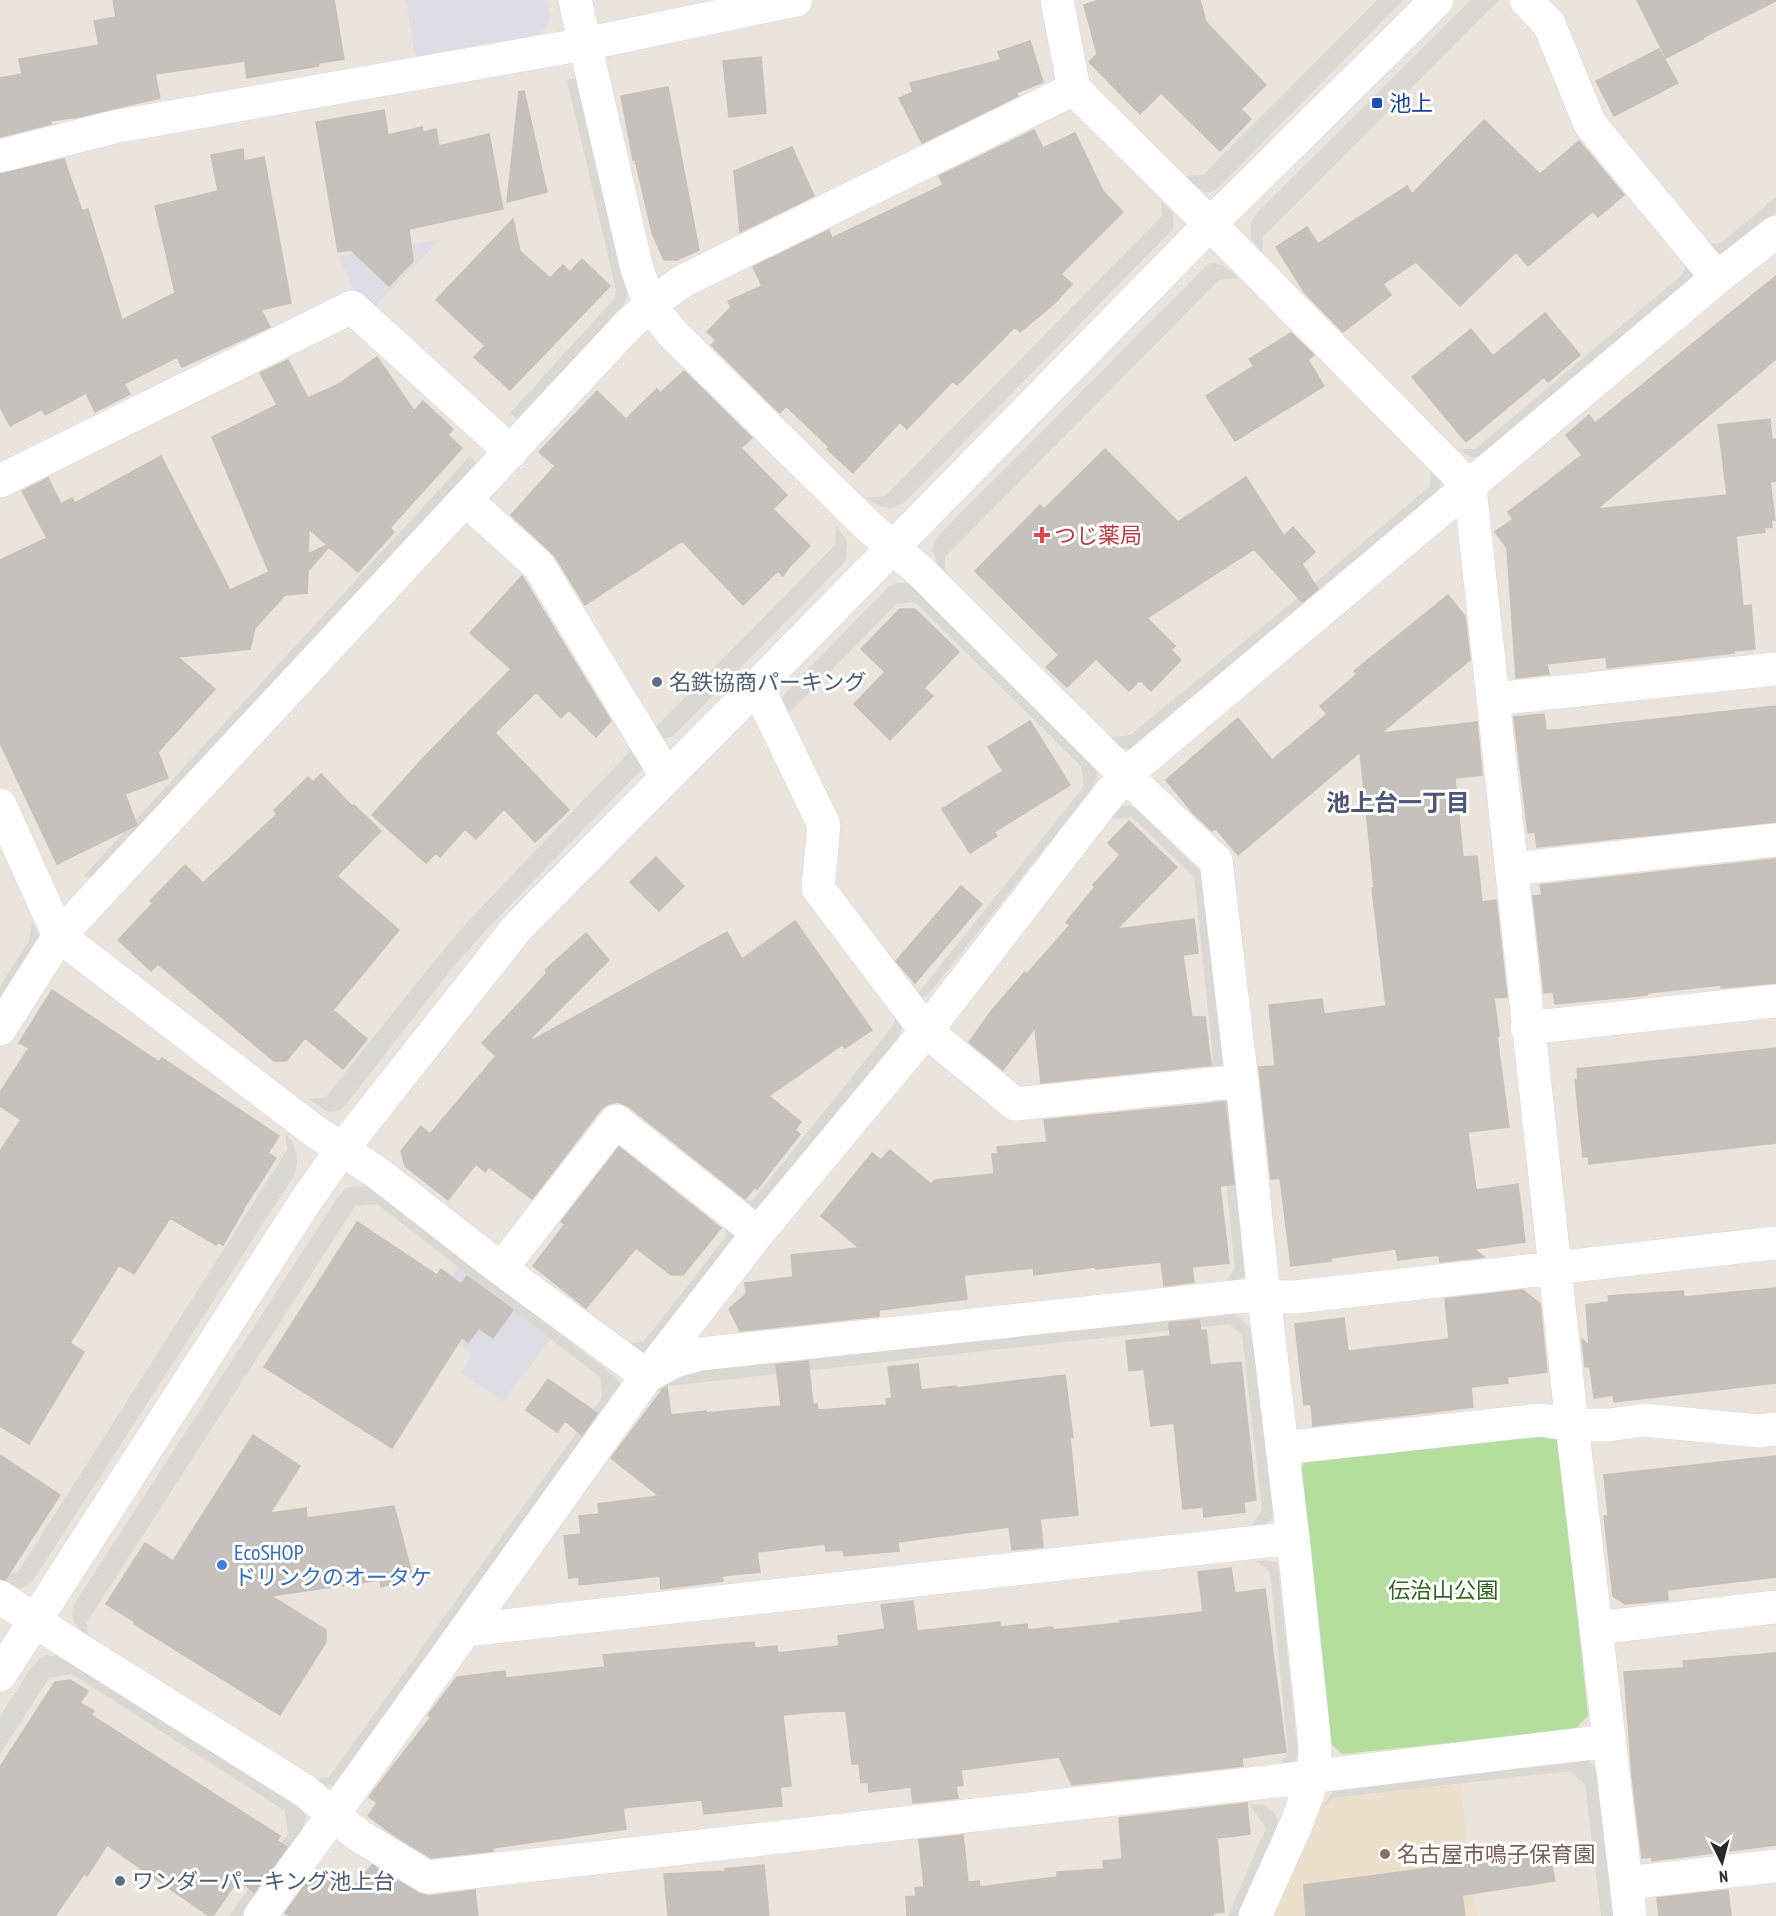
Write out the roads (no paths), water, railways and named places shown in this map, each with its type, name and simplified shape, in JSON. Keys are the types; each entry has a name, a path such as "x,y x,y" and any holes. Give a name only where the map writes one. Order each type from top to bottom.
{"street":[{"path":"575,0 637,269 650,305 671,332 891,548 920,571 1215,861 1242,1081 1315,1746 1314,1776 1296,1825 1255,1916"},
{"path":"0,156 114,127 585,44 796,0"},
{"path":"1057,0 1074,89 1470,487 1512,868 1527,1028 1630,1916"},
{"path":"0,1676 305,1202 343,1148 517,928 1210,224 1437,0"},
{"path":"1526,0 1549,24 1590,124 1717,278"},
{"path":"0,1029 59,936 628,325 650,305 683,281 1074,89"},
{"path":"260,1916 647,1376 758,1233 926,1031 1125,775 1717,278 1776,232"},
{"path":"0,481 352,307 511,452"},
{"path":"466,500 539,566 667,777"},
{"path":"1494,699 1776,669"},
{"path":"757,686 824,825 818,888 926,1031 1015,1104 1242,1081"},
{"path":"0,805 59,936 304,1123 379,1174 501,1269 647,1376"},
{"path":"1512,868 1776,840"},
{"path":"1527,1028 1776,1001"},
{"path":"501,1269 616,1121 758,1233"},
{"path":"647,1376 675,1361 700,1354 1244,1296 1295,1297 1776,1243"},
{"path":"1282,1448 1540,1420 1572,1425 1609,1425 1644,1420 1759,1431 1776,1429"},
{"path":"467,1630 1293,1538"},
{"path":"0,1597 305,1791 358,1835 428,1877 1205,1790 1609,1741"},
{"path":"1596,1628 1776,1607"},
{"path":"1627,1883 1776,1866"}],"place":[{"name":"池上","path":"1377,103"},
{"name":"つじ薬局","path":"1042,535"},
{"name":"名鉄協商パーキング","path":"657,682"},
{"name":"EcoSHOP ドリンクのオータケ","path":"222,1565"},
{"name":"名古屋市鳴子保育園","path":"1385,1854"},
{"name":"ワンダーパーキング池上台","path":"120,1881"}],"district":[{"name":"池上台一丁目","path":"1398,803"}],"park label":[{"name":"伝治山公園","path":"1443,1590"}]}
